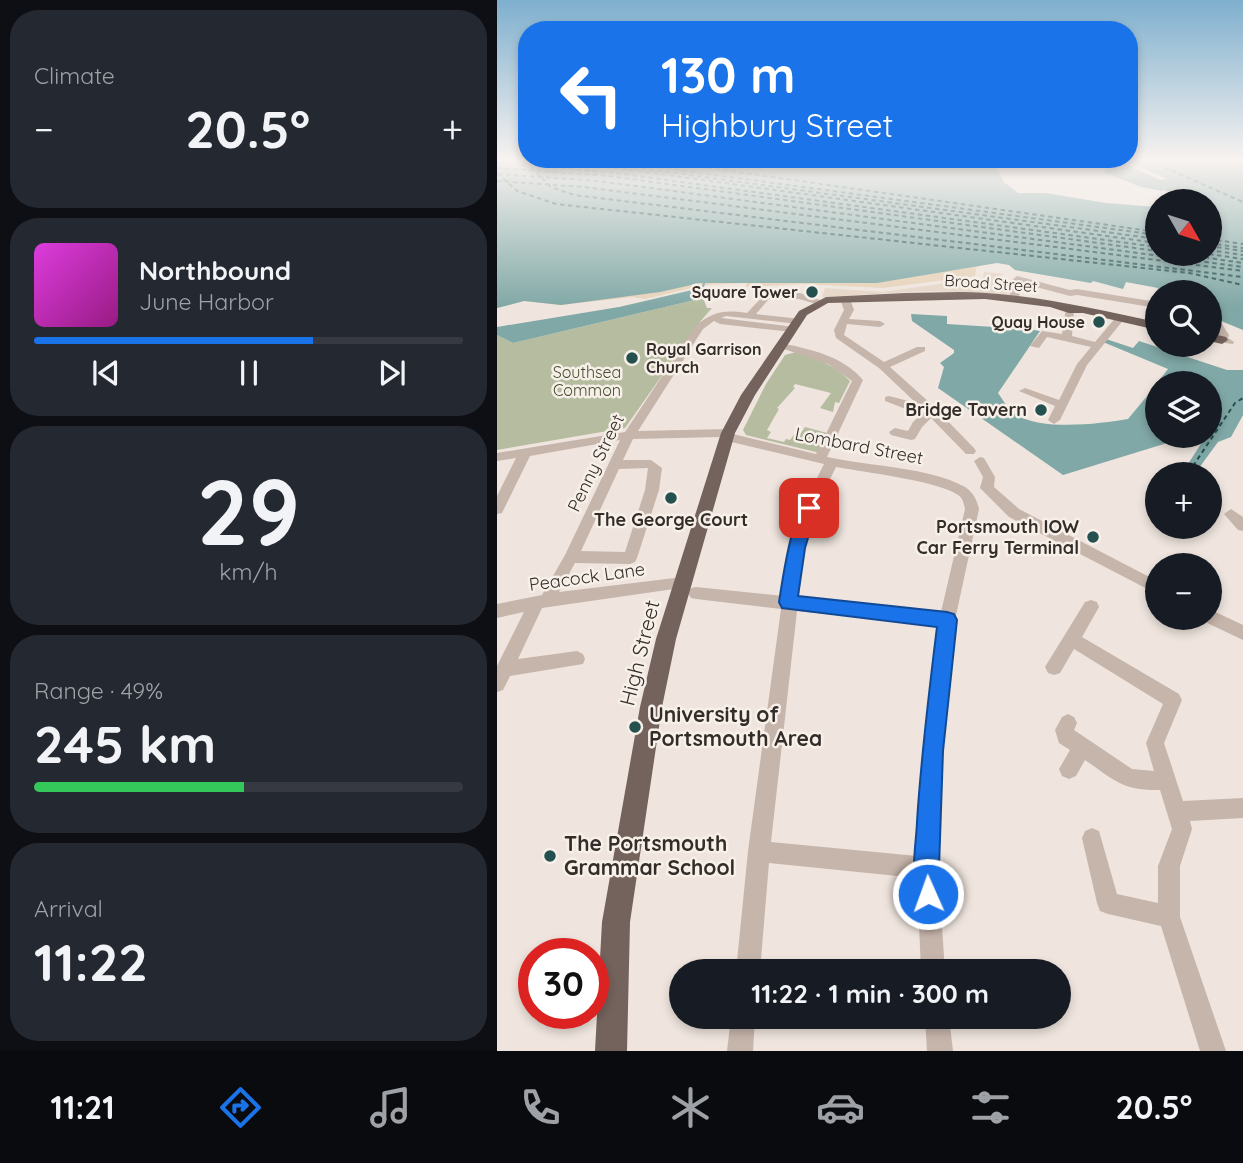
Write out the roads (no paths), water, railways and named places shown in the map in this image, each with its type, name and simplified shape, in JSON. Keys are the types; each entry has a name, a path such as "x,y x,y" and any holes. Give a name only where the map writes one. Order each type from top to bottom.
{"main road":[{"name":"Broad Street","path":"820,302 944,295 1014,298 1145,323"},
{"name":"High Street","path":"611,1051 616,922 651,707 690,588 728,435 748,395 780,346 807,310 820,302"}],"street":[{"path":"1014,298 1017,279 1070,293 1145,302"},
{"path":"1067,337 1065,308 1070,293"},
{"path":"750,315 766,296 800,296 820,302"},
{"path":"845,299 849,310 839,336 883,366 929,408 975,456 989,477 987,488 1014,513 1145,582"},
{"path":"1054,420 1082,364 1121,318 1131,299"},
{"path":"723,313 750,315 795,325 717,321 714,317 723,313"},
{"name":"Penny Street","path":"501,677 542,602 571,557 629,435 699,327 714,317"},
{"path":"843,321 866,327 880,324"},
{"path":"1035,346 1045,332 1096,345"},
{"path":"749,959 788,602 797,548 826,460 858,380 853,374 819,356 780,346"},
{"path":"883,366 921,349"},
{"path":"1025,391 1062,405"},
{"path":"890,398 911,407 929,408"},
{"path":"895,432 911,436 929,408"},
{"name":"Lombard Street","path":"497,457 629,435 728,435 826,460 932,480 962,491 970,500 972,509 947,620"},
{"path":"497,509 525,453"},
{"path":"571,557 630,558 652,490 656,468 650,464 616,465"},
{"path":"497,478 513,476"},
{"path":"1231,514 1243,526"},
{"name":"Peacock Lane","path":"497,611 542,602 690,588 947,620"},
{"path":"1053,667 1091,607"},
{"path":"932,959 927,868 932,751 947,620"},
{"path":"1222,622 1243,633"},
{"path":"1071,639 1173,700 1156,740 1182,829 1169,866 1169,918 1213,1051"},
{"path":"501,677 577,659"},
{"path":"1069,723 1065,734 1128,778 1139,781 1167,780"},
{"path":"1069,769 1082,747"},
{"path":"1178,811 1243,808"},
{"path":"1092,838 1108,903 1169,918"},
{"path":"759,851 927,868"},
{"path":"740,1051 742,1029"},
{"path":"938,1029 940,1051"}],"water":[{"path":"497,210 1145,210 1145,266 1222,266 1222,210 1243,210 1243,330 1222,321 1222,280 1145,280 1145,286 1126,282 1123,289 1093,281 1091,283 1015,270 1009,265 997,263 877,283 700,283 660,292 561,305 524,301 497,308"},
{"path":"705,287 703,298 513,343 497,335 497,327 619,307"},
{"path":"911,314 947,316 947,324 994,327 995,323 1040,331 998,393 1012,412 1040,423 1102,423 1128,419 1145,398 1145,448 1151,448 1063,475 938,388 944,367 940,363 954,353 954,350 912,321"},
{"path":"1106,339 1133,348 1139,341 1145,343 1145,357 1188,357 1227,370 1243,370 1243,415 1231,437 1222,440 1222,371 1166,371 1168,369 1103,342"},
{"path":"1198,448 1214,448 1203,462 1189,462"}],"waterway":[{"path":"703,287 704,283"}],"place":[{"name":"Square Tower","path":"812,292"},
{"name":"Quay House","path":"1099,322"},
{"name":"Royal Garrison Church","path":"632,358"},
{"name":"Bridge Tavern","path":"1041,410"},
{"name":"The George Court","path":"671,498"},
{"name":"Portsmouth IOW Car Ferry Terminal","path":"1093,537"},
{"name":"University of Portsmouth Area","path":"635,727"},
{"name":"The Portsmouth Grammar School","path":"550,856"}],"park label":[{"name":"Southsea Common","path":"587,381"}]}
